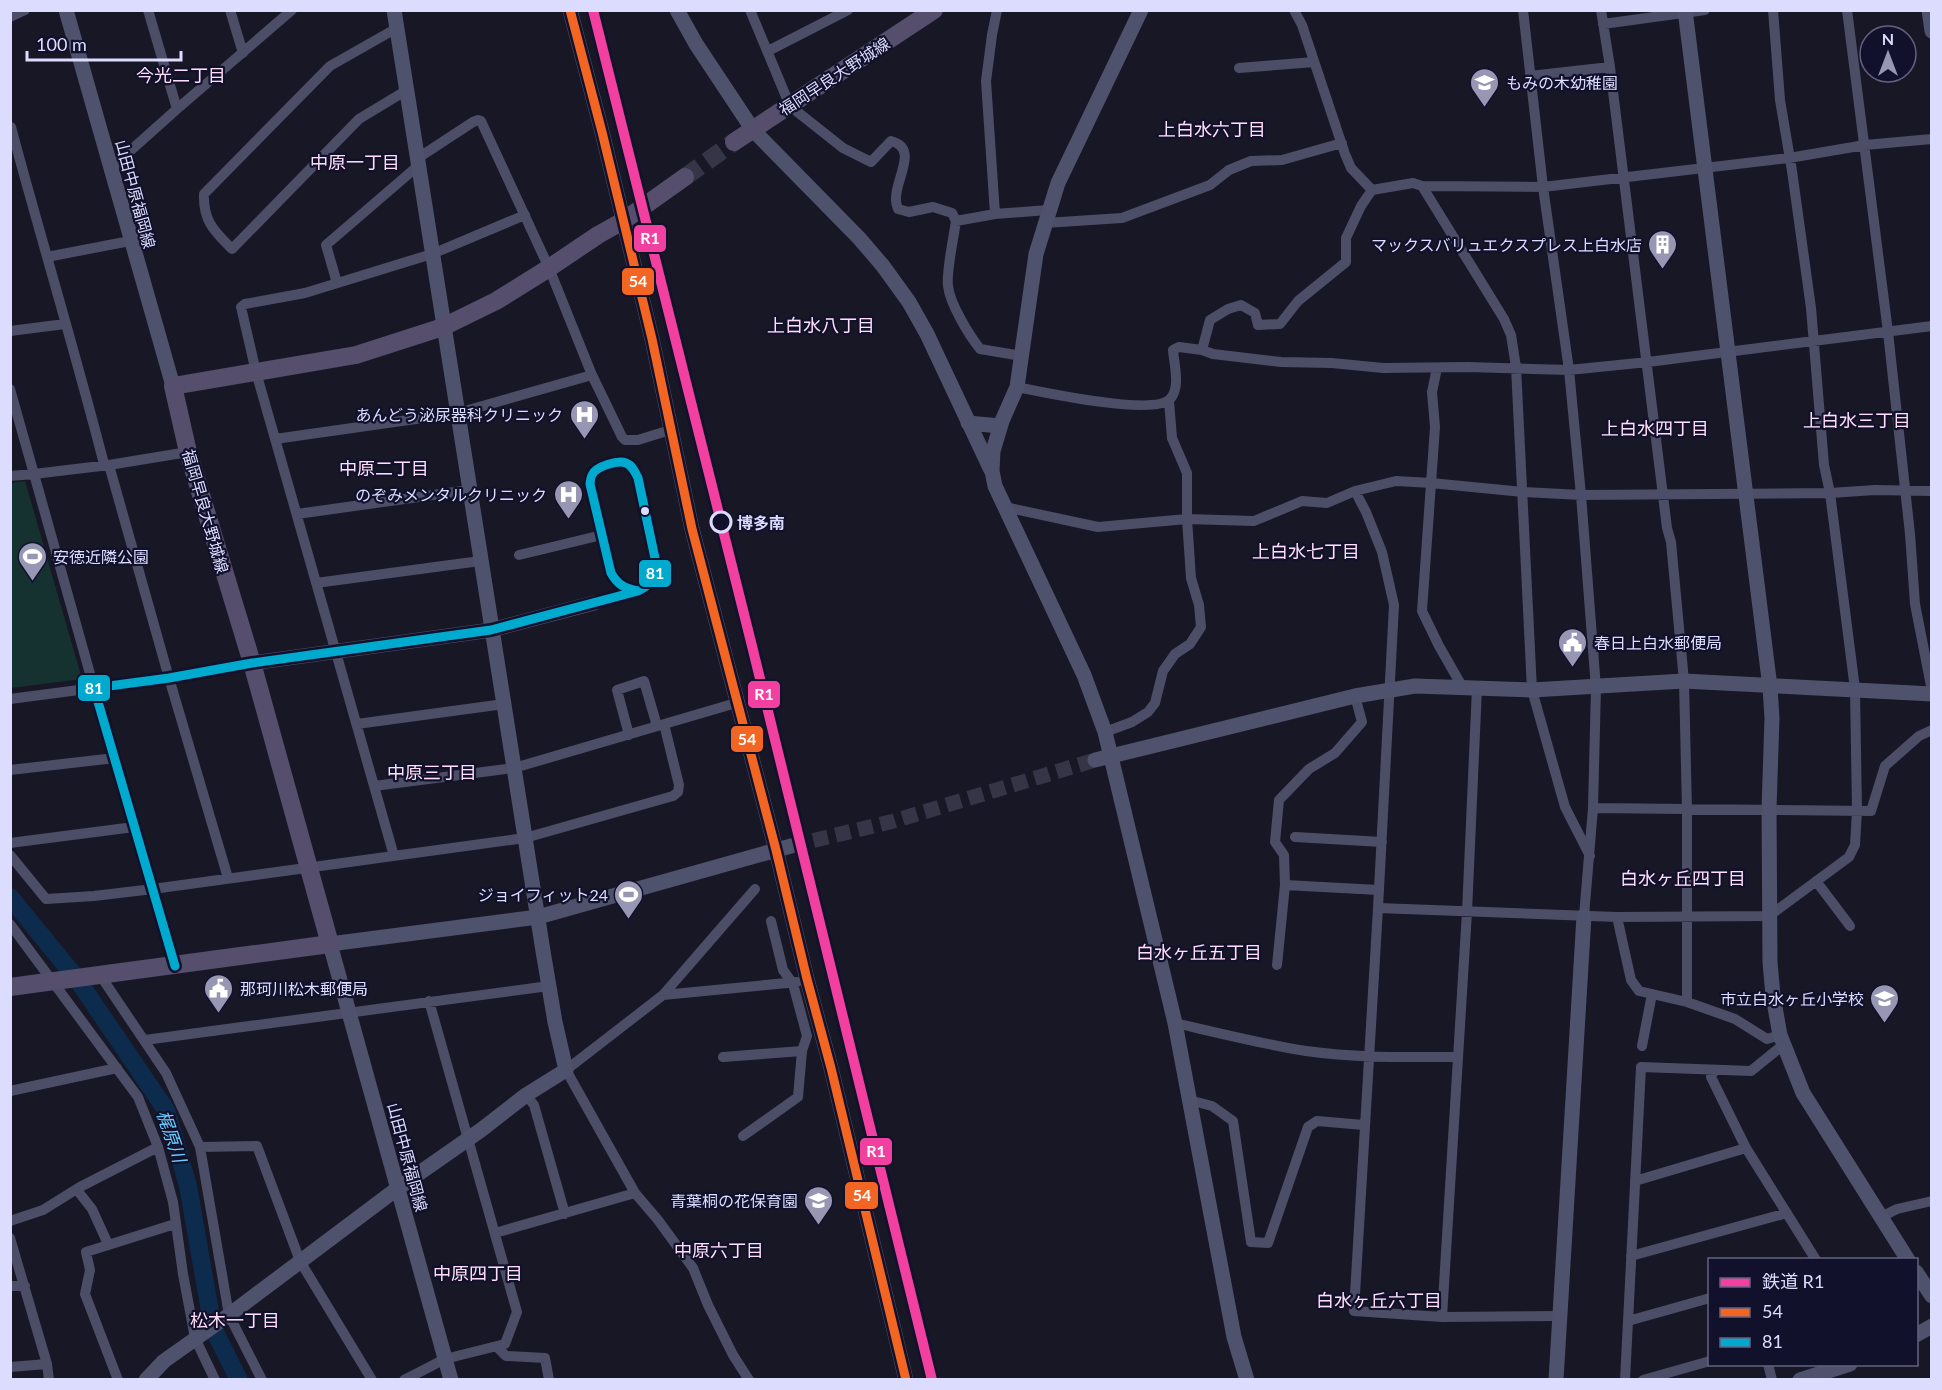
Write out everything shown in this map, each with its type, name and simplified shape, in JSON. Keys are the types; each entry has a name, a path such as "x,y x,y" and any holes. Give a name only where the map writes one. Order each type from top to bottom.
{"main road":[{"name":"福岡早良大野城線","path":"734,142 934,10"},
{"path":"172,386 356,355 443,327 496,301 623,221 685,177"},
{"name":"福岡早良大野城線","path":"172,386 188,452 252,663 330,945"},
{"path":"10,987 330,945"}],"street":[{"path":"10,17 25,10"},
{"name":"山田中原福岡線","path":"66,10 172,386"},
{"path":"148,10 177,109"},
{"path":"230,10 243,53"},
{"path":"111,168 292,10"},
{"path":"394,10 491,630 558,1039 566,1070 635,1193 693,1268 708,1305 733,1355 749,1380"},
{"path":"570,10 623,221 670,430 736,703 783,848 807,1036 802,1051 798,1097 743,1136"},
{"path":"677,10 696,44 753,130 859,238 909,302 927,334 992,471"},
{"path":"750,10 790,106 843,148 872,162 891,141 900,143 904,148 904,162 895,199 898,209 909,212 933,207 952,213 956,220 948,286 957,312 970,336 980,349 1022,356"},
{"path":"768,51 848,10"},
{"path":"995,214 986,81 997,10"},
{"path":"1141,10 1058,183 1046,217 1036,254 1017,387 1000,426 993,450 992,471 995,486 1084,675 1112,756 1175,1023 1234,1337 1247,1380"},
{"path":"1294,10 1302,26 1351,168 1372,190"},
{"path":"1523,10 1543,187 1569,370 1596,687 1593,808 1584,916 1556,1380"},
{"path":"1601,10 1648,362 1667,528 1671,542 1684,681 1687,1002"},
{"path":"1603,24 1705,10"},
{"path":"1378,908 1617,917 1769,916 1849,857 1855,845 1856,689 1830,493 1824,465 1814,342 1790,158 1780,100 1773,10"},
{"path":"1095,760 1354,696 1415,686 1532,690 1684,681 1770,687 1932,693 1915,604 1906,491 1848,10"},
{"path":"1929,10 1932,32"},
{"path":"1685,11 1770,687 1772,718 1769,916 1773,996 1781,1040 1803,1093 1907,1258"},
{"path":"397,28 330,66 204,194 206,216 215,232 232,249 358,119 407,90"},
{"path":"1239,68 1314,62"},
{"path":"1530,76 1610,67"},
{"path":"337,283 326,245 418,161 473,122 481,121 549,268 592,375 626,440 638,440 670,430"},
{"path":"11,127 65,324 228,878"},
{"path":"1202,350 1210,320 1228,309 1241,305 1255,313 1257,325 1280,324 1298,301 1346,262 1346,238 1361,206 1372,190 1413,183 1422,186 1543,187 1790,158 1865,145 1932,139"},
{"path":"956,220 995,214 1122,218 1210,185 1229,170 1251,161 1282,160 1342,142"},
{"path":"1422,186 1504,319 1511,335 1516,368 1532,690 1565,807 1590,856"},
{"path":"393,856 256,372 241,307 245,304 305,292 432,254 525,215"},
{"path":"46,256 130,241"},
{"path":"10,331 65,324"},
{"path":"1017,387 1099,402 1157,405 1169,401 1175,392 1173,350 1179,347 1213,354 1281,362 1569,370 1932,326"},
{"path":"1437,368 1432,392 1435,427 1422,611 1439,646 1470,687 1467,912 1442,1317"},
{"path":"275,439 458,414 592,375"},
{"path":"10,388 175,966"},
{"path":"1105,732 1132,722 1148,712 1155,703 1163,671 1175,654 1190,644 1201,627 1199,605 1191,578 1187,473 1172,438 1169,401"},
{"path":"968,423 1000,426"},
{"path":"10,476 188,452"},
{"path":"10,699 491,630 638,591 650,585 656,576 656,563 638,478 634,469 626,462 598,468 592,475 590,484 611,573 617,583 625,588 638,591"},
{"path":"1005,507 1098,527 1187,519 1254,521 1302,501 1327,503 1355,491 1396,481 1581,495 1932,491"},
{"path":"297,514 469,490"},
{"path":"1355,491 1382,552 1394,605 1354,1311 1442,1317 1560,1316"},
{"path":"519,555 602,535"},
{"path":"316,583 480,561"},
{"path":"594,603 604,594 610,584 611,573"},
{"path":"10,855 46,899 94,896 525,838 672,796 678,792 679,785 644,681 617,690 629,735"},
{"path":"1277,965 1285,885 1284,855 1275,842 1279,800 1309,769 1335,753 1362,723 1354,696"},
{"path":"374,786 514,768 736,703"},
{"path":"357,724 504,704"},
{"path":"1593,808 1871,811 1885,766 1919,736 1932,730"},
{"path":"10,771 115,758"},
{"path":"10,843 134,827"},
{"path":"1294,837 1382,842"},
{"path":"330,945 538,916 783,848"},
{"path":"1816,881 1850,926"},
{"path":"1285,885 1379,890"},
{"path":"146,1380 164,1361 230,1315 526,1095 566,1070 663,995 755,888"},
{"path":"1617,917 1630,980 1639,991 1687,1002 1735,1019 1767,1039 1781,1040"},
{"path":"771,921 783,970 800,981 831,1068 906,1380"},
{"path":"10,924 56,981 138,1097 158,1146 173,1202 188,1309 195,1338 215,1380"},
{"name":"山田中原福岡線","path":"330,945 451,1380"},
{"path":"95,976 145,1040 166,1073 200,1147 230,1315 262,1380"},
{"path":"663,995 800,981"},
{"path":"145,1040 549,986"},
{"path":"1642,1046 1652,994"},
{"path":"404,1380 445,1359 505,1344 517,1312 429,1001"},
{"path":"1175,1023 1298,1049 1370,1056 1458,1057"},
{"path":"1625,1380 1641,1067 1751,1071 1781,1040"},
{"path":"723,1057 802,1051"},
{"path":"10,1091 117,1068"},
{"path":"1714,1071 1711,1077 1746,1148 1815,1258"},
{"path":"526,1095 534,1105 565,1214"},
{"path":"1189,1100 1212,1106 1233,1121 1251,1242 1268,1243 1308,1127 1317,1121 1364,1125"},
{"path":"10,1221 43,1210 158,1146"},
{"path":"200,1147 257,1146 300,1261 372,1380"},
{"path":"1635,1181 1746,1148"},
{"path":"77,1190 92,1209 108,1244"},
{"path":"495,1233 635,1193"},
{"path":"1881,1217 1897,1209 1932,1202"},
{"path":"1631,1256 1787,1213"},
{"path":"118,1380 85,1294 90,1270 86,1252 175,1224"},
{"path":"10,1238 47,1364 49,1380"},
{"path":"1918,1274 1932,1296"},
{"path":"10,1286 25,1286"},
{"path":"1628,1321 1708,1299"},
{"path":"1918,1334 1932,1326"},
{"path":"497,1347 506,1356 545,1358 549,1380"},
{"path":"1643,1380 1708,1362"},
{"path":"10,1367 47,1364"},
{"path":"1800,1380 1847,1366"}],"green space":[{"name":"安徳近隣公園","path":"25,481 82,679 11,688 11,483"}],"waterway":[{"name":"梶原川","path":"10,897 77,979 166,1110 188,1186 213,1328 239,1380"}],"tunnel":[{"path":"685,177 734,142"},
{"path":"791,846 894,821 1095,760"}],"rail line":[{"name":"R1","path":"593,10 932,1380"}],"transit line":[{"name":"54","path":"570,10 652,339 692,529 831,1068 906,1380"},
{"name":"81","path":"175,966 94,688 169,678 252,663 491,630 638,591 652,580 656,563 638,478 634,469 628,464 613,463 602,466 594,472 590,484 611,573 622,585 638,591"}],"place":[{"name":"もみの木幼稚園","path":"1485,108"},
{"name":"マックスバリュエクスプレス上白水店","path":"1663,270"},
{"name":"あんどう泌尿器科クリニック","path":"584,440"},
{"name":"のぞみメンタルクリニック","path":"568,520"},
{"name":"博多南","path":"721,522"},
{"name":"安徳近隣公園","path":"32,582"},
{"name":"春日上白水郵便局","path":"1573,668"},
{"name":"ジョイフィット24","path":"629,920"},
{"name":"那珂川松木郵便局","path":"219,1014"},
{"name":"市立白水ヶ丘小学校","path":"1885,1024"},
{"name":"青葉桐の花保育園","path":"819,1226"}],"district":[{"name":"今光二丁目","path":"181,75"},
{"name":"上白水六丁目","path":"1212,129"},
{"name":"中原一丁目","path":"355,162"},
{"name":"上白水八丁目","path":"821,325"},
{"name":"上白水三丁目","path":"1857,420"},
{"name":"上白水四丁目","path":"1655,428"},
{"name":"中原二丁目","path":"384,468"},
{"name":"上白水七丁目","path":"1306,551"},
{"name":"中原三丁目","path":"432,772"},
{"name":"白水ヶ丘四丁目","path":"1683,878"},
{"name":"白水ヶ丘五丁目","path":"1199,952"},
{"name":"中原六丁目","path":"719,1250"},
{"name":"中原四丁目","path":"478,1273"},
{"name":"白水ヶ丘六丁目","path":"1379,1300"},
{"name":"松木一丁目","path":"235,1320"}]}
